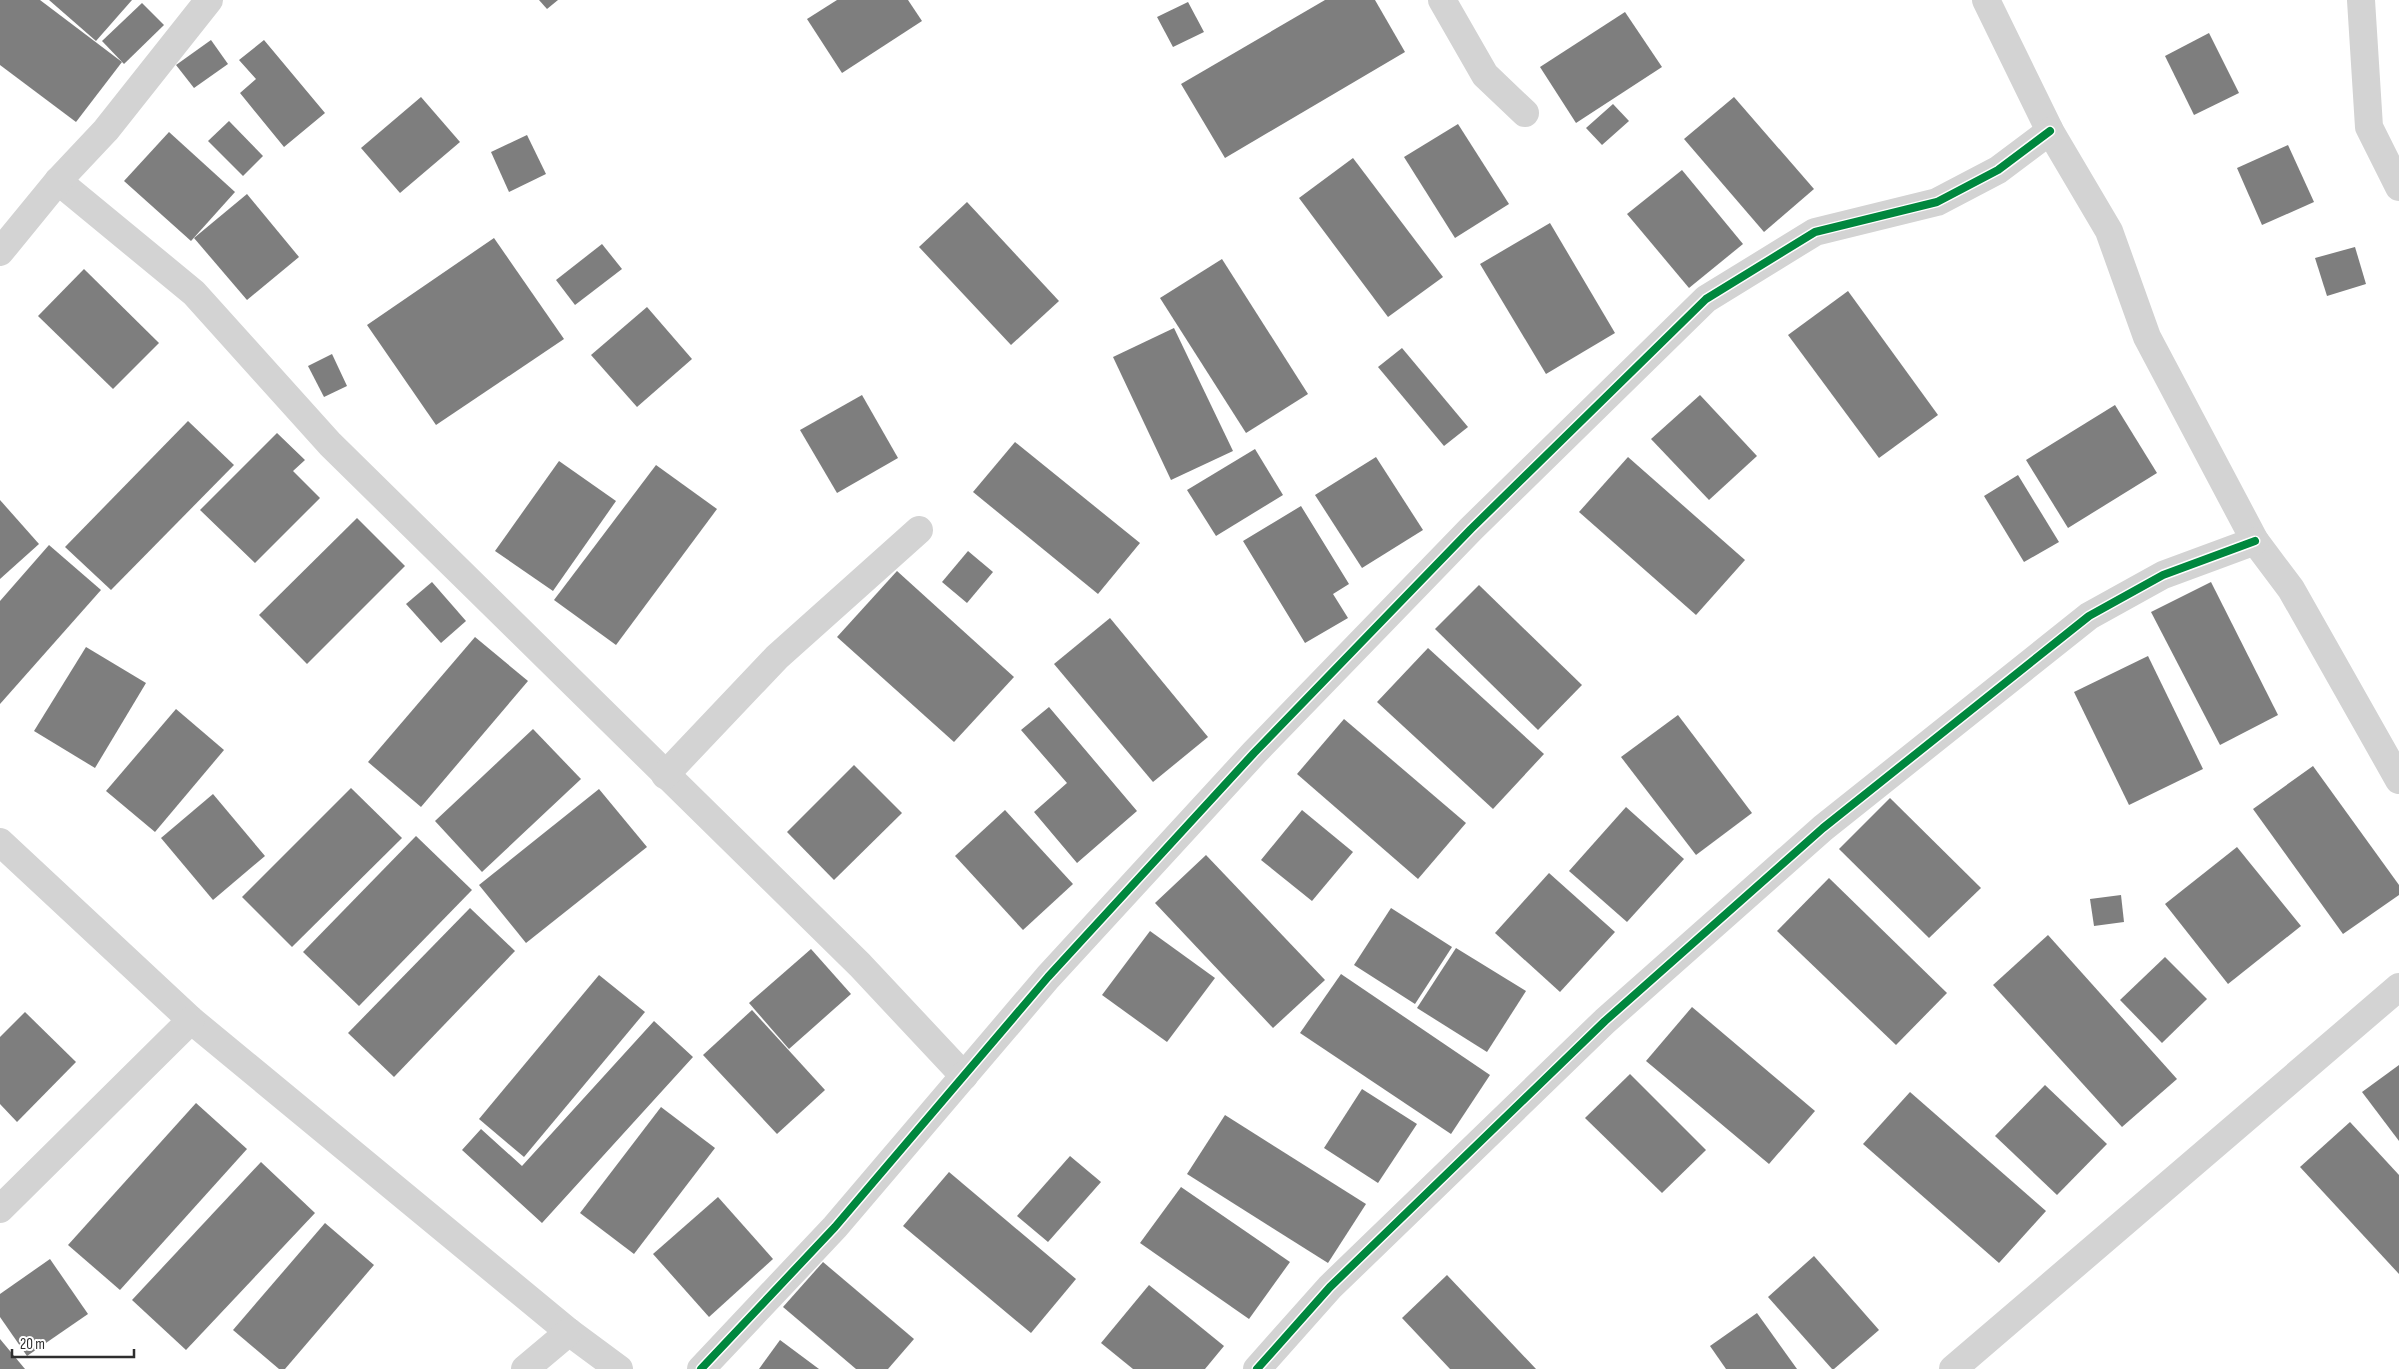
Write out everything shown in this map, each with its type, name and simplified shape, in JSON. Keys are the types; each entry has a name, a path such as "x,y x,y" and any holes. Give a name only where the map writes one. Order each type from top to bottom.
{"street":[{"path":"0,252 58,182 106,130 208,0"},
{"path":"1442,0 1486,76 1525,113"},
{"path":"1986,0 2050,131 2109,231 2147,337 2255,541 2291,590 2399,780"},
{"path":"2360,0 2369,127 2399,187"},
{"path":"701,1369 835,1227 1048,977 1254,753 1471,529 1706,299 1815,232 1937,202 1998,170 2050,131"},
{"path":"58,182 194,293 330,444 860,965 964,1076"},
{"path":"665,775 777,656 919,530"},
{"path":"1257,1369 1330,1287 1605,1021 1823,828 2089,616 2163,575 2255,541"},
{"path":"0,842 191,1020 569,1332 620,1369"},
{"path":"1953,1369 2399,987"},
{"path":"0,1209 191,1020"},
{"path":"525,1369 569,1332"}],"building":[{"path":"0,0 40,0 122,62 76,122 0,65"},
{"path":"49,0 132,0 96,41"},
{"path":"539,0 558,0 547,9"},
{"path":"837,0 908,0 922,21 842,73 807,19"},
{"path":"1325,0 1375,0 1405,52 1225,158 1181,84"},
{"path":"1188,2 1204,32 1173,47 1157,17"},
{"path":"142,3 164,25 124,64 102,41"},
{"path":"1625,12 1662,67 1576,123 1540,67"},
{"path":"2209,33 2239,93 2194,115 2165,56"},
{"path":"211,40 228,64 194,88 176,65"},
{"path":"264,40 325,113 284,147 240,93 256,79 239,60"},
{"path":"421,97 460,142 400,193 361,148"},
{"path":"1734,97 1814,189 1764,232 1684,139"},
{"path":"1613,104 1629,121 1602,145 1586,128"},
{"path":"229,121 263,156 243,176 208,141"},
{"path":"1458,124 1509,204 1455,238 1404,157"},
{"path":"169,132 235,192 191,241 124,181"},
{"path":"527,135 546,174 509,192 491,152"},
{"path":"2288,145 2314,202 2262,225 2237,168"},
{"path":"1353,158 1443,277 1388,317 1299,198"},
{"path":"1682,170 1743,244 1689,288 1627,214"},
{"path":"247,194 299,257 247,300 194,238"},
{"path":"967,202 1059,301 1011,345 919,247"},
{"path":"1550,223 1615,333 1546,374 1480,264"},
{"path":"494,238 564,339 436,425 367,325"},
{"path":"602,244 622,269 575,305 556,280"},
{"path":"2355,247 2366,284 2327,296 2315,258"},
{"path":"1222,259 1308,394 1246,433 1160,298"},
{"path":"84,269 159,343 113,389 38,316"},
{"path":"1848,291 1938,415 1879,458 1788,335"},
{"path":"647,307 692,359 637,407 591,355"},
{"path":"1174,328 1233,451 1171,480 1113,357"},
{"path":"1402,348 1468,427 1444,446 1378,367"},
{"path":"332,354 347,386 324,397 308,366"},
{"path":"862,395 898,458 837,493 800,430"},
{"path":"1700,395 1757,456 1709,500 1651,439"},
{"path":"2115,405 2157,473 2068,528 2026,460"},
{"path":"188,421 234,465 111,590 65,547"},
{"path":"277,433 305,460 293,471 320,498 255,563 200,510"},
{"path":"1015,442 1140,543 1098,594 973,492"},
{"path":"1255,449 1283,495 1216,536 1187,490"},
{"path":"1376,457 1423,530 1362,568 1315,495"},
{"path":"1628,457 1745,560 1696,615 1579,512"},
{"path":"559,461 616,501 553,591 495,551"},
{"path":"656,465 717,509 616,645 554,600"},
{"path":"2018,475 2059,542 2024,562 1984,496"},
{"path":"0,500 39,544 0,579"},
{"path":"1301,506 1349,584 1333,594 1348,618 1305,643 1243,541"},
{"path":"357,518 405,566 307,664 259,615"},
{"path":"49,545 101,590 0,704 0,601"},
{"path":"968,551 993,572 967,603 942,582"},
{"path":"897,571 1014,677 954,742 837,637"},
{"path":"432,582 466,621 441,643 406,604"},
{"path":"2211,582 2278,715 2220,745 2151,612"},
{"path":"1479,585 1582,685 1538,730 1435,629"},
{"path":"1110,618 1208,737 1153,782 1054,664"},
{"path":"475,637 528,681 421,807 368,762"},
{"path":"86,647 146,683 95,768 34,731"},
{"path":"1428,648 1544,754 1493,809 1377,702"},
{"path":"2148,656 2203,769 2129,805 2074,692"},
{"path":"1049,707 1137,811 1077,863 1034,812 1067,783 1021,730"},
{"path":"176,709 224,750 155,832 106,791"},
{"path":"1678,715 1752,813 1696,855 1621,757"},
{"path":"1344,719 1466,823 1418,879 1297,774"},
{"path":"533,729 581,779 482,872 435,821"},
{"path":"854,765 902,813 834,880 787,832"},
{"path":"2313,766 2399,885 2399,895 2343,934 2253,809"},
{"path":"351,788 402,838 292,947 242,897"},
{"path":"599,789 647,847 526,943 479,885"},
{"path":"213,794 265,856 213,900 161,838"},
{"path":"1890,798 1981,888 1929,938 1839,849"},
{"path":"1626,807 1684,859 1627,922 1569,871"},
{"path":"1005,810 1073,884 1023,930 955,856"},
{"path":"1302,810 1353,852 1312,901 1261,860"},
{"path":"416,836 472,890 359,1006 303,952"},
{"path":"2237,847 2301,926 2228,984 2165,904"},
{"path":"1206,855 1325,980 1273,1028 1155,903"},
{"path":"1549,873 1615,932 1560,992 1495,933"},
{"path":"1829,878 1947,993 1896,1045 1777,931"},
{"path":"2121,895 2124,922 2094,926 2090,899"},
{"path":"470,908 515,951 394,1077 348,1033"},
{"path":"1391,908 1452,947 1415,1004 1354,965"},
{"path":"1150,931 1215,978 1167,1042 1102,995"},
{"path":"2048,935 2177,1079 2122,1127 1993,985"},
{"path":"1456,948 1526,991 1487,1052 1417,1008"},
{"path":"811,949 851,994 789,1049 749,1003"},
{"path":"2165,957 2207,999 2162,1043 2120,1000"},
{"path":"1341,974 1490,1075 1451,1134 1300,1033"},
{"path":"599,975 645,1012 524,1157 479,1119"},
{"path":"1692,1007 1815,1111 1769,1164 1646,1061"},
{"path":"752,1010 825,1090 777,1134 703,1055"},
{"path":"25,1012 76,1062 17,1122 0,1104 0,1037"},
{"path":"654,1021 693,1057 542,1223 462,1150 481,1129 522,1166"},
{"path":"2399,1065 2399,1141 2362,1092"},
{"path":"1630,1074 1706,1150 1662,1193 1585,1118"},
{"path":"2045,1085 2107,1144 2057,1195 1995,1136"},
{"path":"1362,1089 1417,1124 1378,1183 1324,1148"},
{"path":"1910,1092 2046,1211 1999,1263 1863,1144"},
{"path":"196,1103 247,1149 120,1290 68,1245"},
{"path":"661,1107 715,1148 634,1254 580,1213"},
{"path":"1225,1115 1366,1204 1328,1263 1187,1174"},
{"path":"2350,1122 2399,1175 2399,1274 2300,1167"},
{"path":"1070,1156 1101,1182 1048,1242 1017,1216"},
{"path":"261,1162 315,1213 186,1350 132,1300"},
{"path":"949,1172 1076,1279 1031,1333 903,1226"},
{"path":"1181,1187 1290,1262 1249,1319 1140,1243"},
{"path":"718,1197 773,1259 709,1317 653,1254"},
{"path":"325,1223 374,1265 285,1369 279,1369 233,1330"},
{"path":"1814,1256 1879,1330 1834,1369 1768,1297"},
{"path":"50,1259 88,1314 27,1356 0,1317 0,1294"},
{"path":"823,1262 914,1339 888,1369 856,1369 783,1307"},
{"path":"1447,1275 1536,1369 1450,1369 1402,1318"},
{"path":"1149,1285 1224,1346 1205,1369 1133,1369 1101,1343"},
{"path":"1757,1313 1797,1369 1726,1369 1710,1346"},
{"path":"0,1339 25,1369 0,1369"},
{"path":"780,1340 819,1369 759,1369"}],"cycle path":[{"path":"701,1369 835,1227 1048,977 1254,753 1471,529 1706,299 1815,232 1937,202 1998,170 2050,131"},
{"path":"1257,1369 1330,1287 1605,1021 1823,828 2089,616 2163,575 2255,541"}]}
